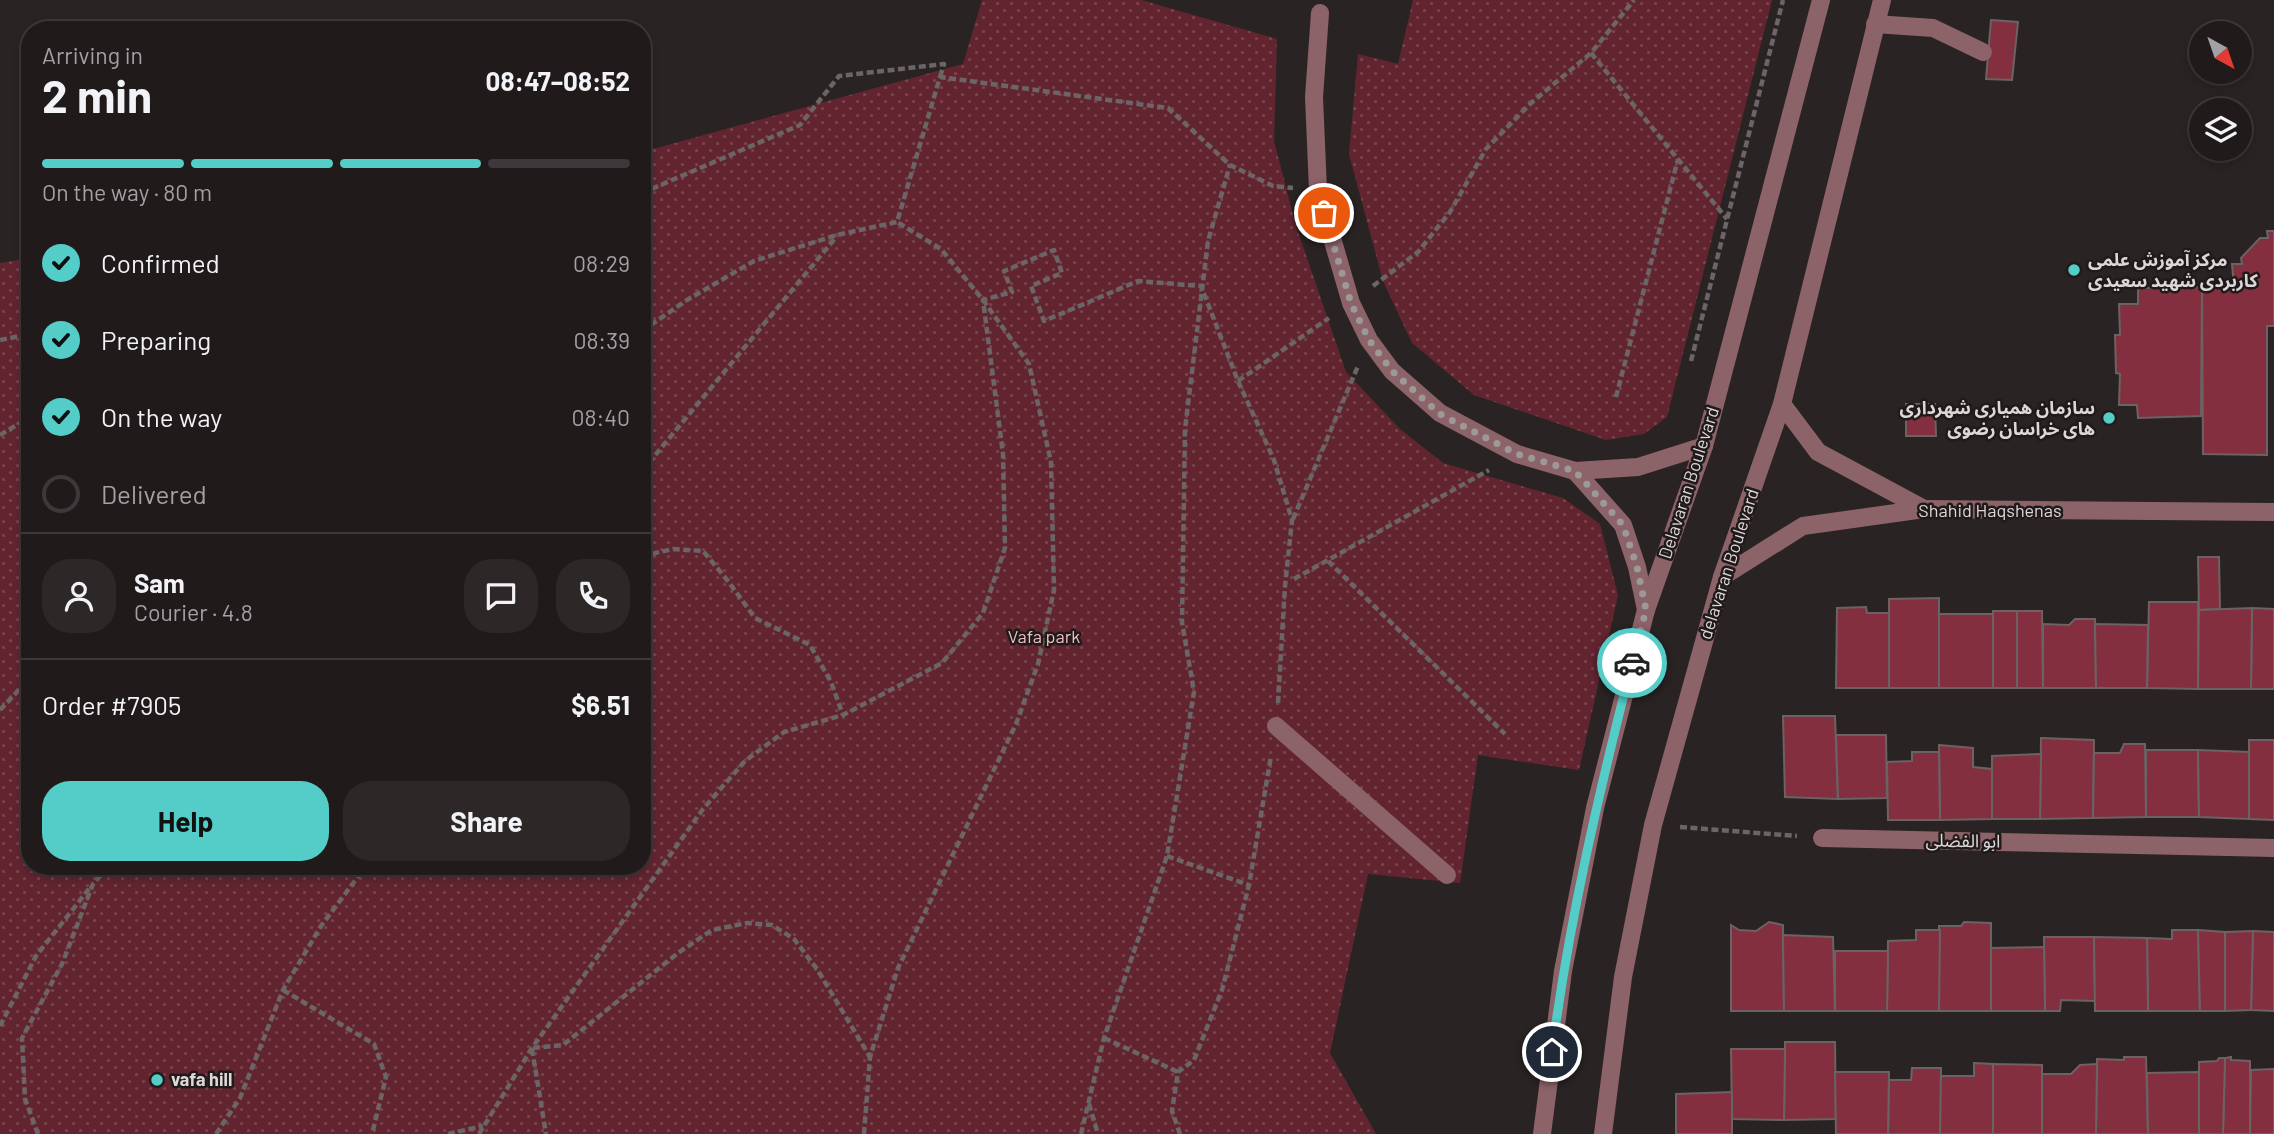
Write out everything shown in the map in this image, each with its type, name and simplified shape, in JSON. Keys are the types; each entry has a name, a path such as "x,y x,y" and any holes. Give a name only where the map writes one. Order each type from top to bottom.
{"street":[{"name":"Delavaran Boulevard","path":"1542,1134 1563,971 1589,835 1646,610 1704,446 1821,0"},
{"name":"delavaran Boulevard","path":"1603,1134 1623,977 1653,825 1722,577 1782,404 1882,0"},
{"path":"1320,13 1314,97 1318,190 1351,303 1369,340 1392,371 1440,414 1517,454 1575,471 1638,467 1704,446"},
{"path":"1875,24 1933,29 1983,52"},
{"path":"1782,404 1818,452 1924,509"},
{"path":"1575,471 1623,525 1637,567 1646,610"},
{"name":"Shahid Haqshenas","path":"1722,577 1803,526 1924,509 2274,512"},
{"path":"1276,726 1447,875"},
{"name":"ابو الفضلی","path":"1822,838 2274,848"}],"path":[{"path":"1201,286 1238,381 1418,253 1450,212 1486,149 1530,104 1591,53 1634,0"},
{"path":"1691,361 1783,0"},
{"path":"1591,53 1727,219"},
{"path":"651,189 800,125 839,76 944,64 897,222"},
{"path":"940,77 1168,108 1230,164 1273,186 1318,190"},
{"path":"1616,397 1678,159"},
{"path":"1081,1134 1104,1038 1167,856 1194,692 1182,622 1185,429 1208,241 1230,164"},
{"path":"651,325 687,300 754,261 837,235 897,222 941,249 983,300 1029,364 1051,462 1054,590 1038,664 1016,724 898,968 870,1057 864,1134"},
{"path":"651,460 837,235"},
{"path":"983,300 1013,292 1004,271 1054,250 1062,273 1031,286 1044,321 1138,281 1201,286"},
{"path":"479,1134 532,1048 703,809 745,761 784,732 843,715 942,663 983,613 1005,548 1003,454 983,300"},
{"path":"0,340 21,336"},
{"path":"1292,520 1369,340"},
{"path":"0,435 21,422"},
{"path":"1294,579 1517,454"},
{"path":"651,554 673,549 703,551 755,618 810,645 831,682 843,715"},
{"path":"1328,560 1505,734"},
{"path":"0,710 21,688"},
{"path":"1653,825 1822,838"},
{"path":"1167,856 1249,886"},
{"path":"0,1026 36,956 101,875"},
{"path":"216,1134 240,1098 283,990 321,926 359,875"},
{"path":"38,1134 25,1099 22,1038 62,964 93,884"},
{"path":"532,1048 563,1045 678,953 712,930 747,923 772,925 794,939 817,969 870,1057"},
{"path":"283,990 374,1044 386,1077 372,1134"},
{"path":"1104,1038 1178,1072 1172,1111 1180,1134"},
{"path":"532,1048 546,1134"},
{"path":"1089,1103 1098,1134"},
{"path":"448,1134 484,1126"}],"green space":[{"name":"Vafa park","path":"982,0 1141,0 1277,39 1274,141 1296,226 1346,372 1400,429 1443,463 1563,498 1600,524 1618,595 1579,770 1478,755 1460,883 1368,874 1330,1053 1376,1134 0,1134 0,263 21,260 21,875 651,875 651,150 963,64"},
{"path":"1413,0 1772,0 1667,417 1644,434 1606,440 1474,395 1412,343 1383,281 1349,154 1358,54 1398,64"}],"building":[{"path":"1991,20 2018,22 2012,80 1986,79"},
{"path":"2267,231 2274,231 2274,326 2267,326 2267,455 2203,454 2202,287 2234,287 2232,264 2242,264 2241,258 2260,238 2268,238"},
{"path":"2202,287 2201,416 2138,418 2137,405 2119,405 2120,374 2116,373 2115,335 2120,335 2119,304 2138,304 2138,288"},
{"path":"1906,404 1935,404 1936,436 1906,436"},
{"path":"2198,557 2219,557 2220,609 2199,610"},
{"path":"1939,598 1939,688 1889,688 1889,599"},
{"path":"2149,602 2198,602 2198,689 2147,688"},
{"path":"1866,607 1867,613 1889,613 1889,688 1836,688 1837,608"},
{"path":"2252,608 2274,609 2274,689 2251,689"},
{"path":"2252,608 2251,689 2198,689 2199,610"},
{"path":"1993,611 2017,611 2017,688 1993,688"},
{"path":"2017,611 2042,611 2043,688 2017,688"},
{"path":"1939,614 1993,614 1993,688 1939,688"},
{"path":"2075,619 2095,619 2096,688 2043,688 2043,624 2069,625"},
{"path":"2095,624 2148,625 2147,688 2096,688"},
{"path":"1783,716 1835,716 1838,799 1785,797"},
{"path":"1836,735 1886,735 1887,798 1838,799"},
{"path":"2041,738 2094,740 2093,818 2040,819"},
{"path":"2249,740 2274,740 2274,820 2249,819"},
{"path":"2124,744 2145,744 2146,817 2093,818 2094,753 2120,753"},
{"path":"1939,745 1973,748 1973,767 1992,769 1992,819 1940,820"},
{"path":"2146,750 2198,750 2199,817 2146,817"},
{"path":"2198,750 2249,752 2249,819 2199,817"},
{"path":"1912,752 1939,752 1940,820 1888,820 1887,762 1912,761"},
{"path":"2041,754 2040,819 1992,819 1992,756"},
{"path":"1769,922 1783,925 1784,1011 1731,1011 1731,925 1739,930 1756,931"},
{"path":"1964,922 1991,923 1991,1011 1939,1011 1939,926 1961,926"},
{"path":"1916,930 1940,930 1939,1011 1887,1011 1888,941 1916,940"},
{"path":"2172,930 2198,930 2200,1011 2148,1011 2147,938 2172,939"},
{"path":"2198,930 2225,932 2225,1011 2200,1011"},
{"path":"2253,931 2274,932 2274,1011 2251,1010"},
{"path":"2253,931 2251,1010 2225,1011 2225,932"},
{"path":"1783,935 1833,937 1835,1011 1784,1011"},
{"path":"2044,937 2094,937 2095,1001 2061,1000 2060,1011 2045,1011"},
{"path":"2094,937 2147,938 2148,1011 2095,1011"},
{"path":"2044,947 2045,1011 1991,1011 1991,948"},
{"path":"1835,951 1888,951 1887,1011 1835,1011"},
{"path":"1785,1042 1835,1042 1836,1119 1784,1120"},
{"path":"1731,1049 1785,1049 1784,1120 1732,1119"},
{"path":"2124,1057 2146,1057 2148,1134 2096,1134 2097,1059 2124,1060"},
{"path":"2231,1057 2231,1060 2250,1061 2250,1134 2223,1134 2225,1058"},
{"path":"2219,1058 2225,1058 2223,1134 2199,1134 2199,1062 2217,1061"},
{"path":"1974,1063 1993,1064 1993,1134 1940,1134 1940,1076 1974,1076"},
{"path":"1993,1064 2042,1065 2042,1134 1993,1134"},
{"path":"2097,1064 2096,1134 2042,1134 2042,1074 2071,1074 2080,1065"},
{"path":"1912,1068 1941,1068 1940,1134 1888,1134 1889,1080 1911,1080"},
{"path":"2274,1069 2274,1134 2250,1134 2251,1070"},
{"path":"1835,1072 1889,1072 1888,1134 1836,1134"},
{"path":"2199,1072 2199,1134 2148,1134 2147,1073"},
{"path":"1732,1092 1732,1134 1676,1134 1676,1094"}],"way so far":[{"path":"1324,213 1351,303 1369,340 1392,371 1440,414 1517,454 1575,471 1623,525 1637,567 1646,610 1632,663"}],"place":[{"name":"مرکز آموزش علمی کاربردی شهید سعیدی","path":"2074,270"},
{"name":"سازمان همیاری شهرداری های خراسان رضوی","path":"2109,418"},
{"name":"vafa hill","path":"157,1080"}],"route":[{"path":"1552,1052 1563,971 1595,808 1632,663"}]}
